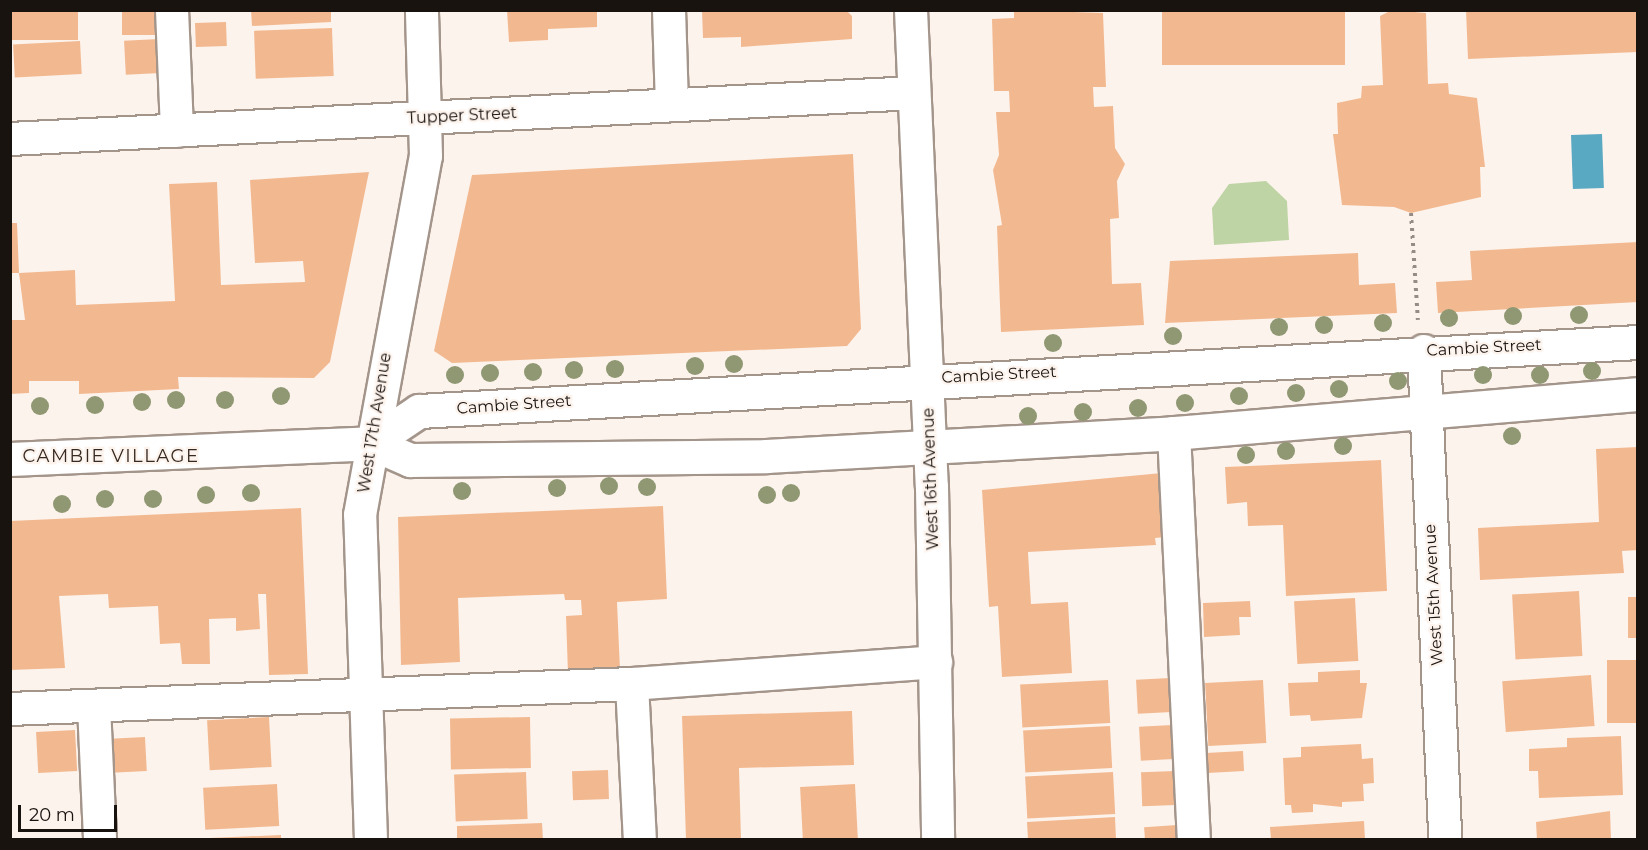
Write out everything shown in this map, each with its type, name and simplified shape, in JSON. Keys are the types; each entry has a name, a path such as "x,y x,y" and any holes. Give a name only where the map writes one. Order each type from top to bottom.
{"main road":[{"name":"Cambie Street","path":"370,443 419,411 927,379 1421,337 1638,342"},
{"path":"10,459 370,443 410,460 634,461 931,448 1174,433 1425,410 1638,394"}],"street":[{"path":"172,10 177,131"},
{"name":"West 17th Avenue","path":"371,840 360,515 370,443 426,156 422,10"},
{"path":"669,10 672,105"},
{"name":"West 16th Avenue","path":"910,10 931,448 938,840"},
{"name":"Tupper Street","path":"10,139 914,93"},
{"name":"West 15th Avenue","path":"1421,337 1445,840"},
{"path":"1174,433 1194,840"},
{"path":"10,709 367,692 632,684 936,662"},
{"path":"632,684 640,840"},
{"path":"94,706 100,840"}],"path":[{"path":"1411,213 1421,337"}],"green space":[{"path":"1266,181 1287,201 1289,240 1214,245 1212,208 1229,184"}],"water":[{"path":"1602,134 1604,188 1573,189 1571,135"}],"building":[{"path":"11,10 78,10 78,40 11,40"},
{"path":"122,10 157,10 157,35 122,35"},
{"path":"251,10 331,10 331,22 252,26"},
{"path":"507,10 597,10 597,27 548,29 548,40 509,42"},
{"path":"846,10 852,16 852,39 741,47 741,37 703,38 702,11"},
{"path":"1014,10 1103,13 1106,87 1093,87 1094,107 1113,106 1115,148 1125,164 1117,181 1119,218 1110,219 1112,284 1141,283 1144,325 1001,332 997,226 1002,225 993,170 999,155 996,112 1010,112 1009,91 994,91 992,19 1014,18"},
{"path":"1162,10 1345,10 1345,65 1162,65"},
{"path":"1392,10 1426,13 1428,84 1448,83 1449,94 1477,98 1485,167 1480,167 1481,197 1411,213 1394,207 1342,205 1333,134 1338,134 1337,103 1361,98 1362,86 1383,85 1380,16"},
{"path":"1466,10 1638,10 1638,52 1468,59"},
{"path":"226,22 227,46 196,47 195,23"},
{"path":"332,28 334,76 256,79 254,31"},
{"path":"159,39 161,73 126,75 124,41"},
{"path":"80,41 82,74 15,77 13,45"},
{"path":"853,154 861,329 847,346 452,363 434,351 472,175"},
{"path":"369,172 330,362 314,378 178,377 179,389 79,394 79,381 29,381 29,393 10,394 10,320 25,320 19,273 75,270 76,305 175,301 169,184 217,182 221,285 305,282 303,261 255,263 250,180"},
{"path":"10,223 17,223 19,273 10,273"},
{"path":"1638,242 1638,302 1438,313 1436,282 1472,280 1470,251"},
{"path":"1358,253 1359,285 1395,283 1397,313 1165,323 1170,261"},
{"path":"1638,447 1638,550 1622,551 1624,573 1480,580 1478,528 1599,522 1596,449"},
{"path":"1381,460 1387,591 1286,596 1283,525 1248,526 1247,502 1227,504 1225,467"},
{"path":"1162,473 1166,537 1155,538 1156,545 1028,552 1031,604 1068,602 1072,673 1002,677 998,606 989,607 982,490"},
{"path":"663,506 667,599 617,602 620,670 568,674 566,616 582,615 581,600 565,600 564,594 458,598 460,662 401,665 398,517"},
{"path":"301,508 308,674 269,675 266,594 258,594 260,629 236,631 236,618 209,619 210,664 182,664 180,643 160,644 158,606 109,608 108,594 59,596 65,668 10,670 10,521"},
{"path":"1579,591 1582,656 1515,659 1512,595"},
{"path":"1628,597 1638,597 1638,638 1628,638"},
{"path":"1355,598 1358,661 1297,664 1294,601"},
{"path":"1250,601 1251,617 1239,617 1240,635 1204,637 1203,603"},
{"path":"1607,660 1638,660 1638,723 1607,723"},
{"path":"1360,670 1360,683 1367,683 1362,718 1311,721 1310,715 1290,716 1288,683 1318,682 1318,672"},
{"path":"1591,675 1595,726 1506,732 1502,681"},
{"path":"1170,678 1172,712 1138,714 1136,680"},
{"path":"1108,680 1110,723 1022,728 1020,685"},
{"path":"1263,680 1266,743 1208,746 1205,683"},
{"path":"852,711 854,765 739,768 741,840 686,840 682,716"},
{"path":"269,717 272,767 210,770 207,720"},
{"path":"530,717 531,768 451,769 450,718"},
{"path":"1172,725 1174,759 1141,761 1139,727"},
{"path":"1110,726 1112,768 1025,772 1023,731"},
{"path":"75,730 77,771 38,773 36,732"},
{"path":"1621,736 1623,795 1539,798 1538,771 1529,771 1529,749 1567,747 1567,738"},
{"path":"145,737 147,771 112,773 110,739"},
{"path":"1361,744 1362,759 1373,758 1374,783 1363,784 1364,801 1342,802 1342,807 1313,804 1313,812 1292,813 1291,805 1285,805 1283,758 1301,757 1301,747"},
{"path":"1243,751 1244,771 1207,773 1206,753"},
{"path":"608,770 609,799 573,800 572,771"},
{"path":"1175,771 1176,805 1142,806 1141,772"},
{"path":"526,772 528,819 456,821 454,775"},
{"path":"1113,772 1115,814 1027,819 1025,777"},
{"path":"277,784 279,826 205,830 203,788"},
{"path":"855,784 858,840 803,840 800,787"},
{"path":"1610,811 1611,840 1537,840 1536,822"},
{"path":"1115,817 1116,840 1028,840 1027,822"},
{"path":"1364,821 1365,840 1271,840 1270,827"},
{"path":"542,823 543,840 457,840 457,826"},
{"path":"1177,825 1178,840 1145,840 1144,827"},
{"path":"281,835 281,840 210,840 210,838"}],"district":[{"name":"CAMBIE VILLAGE","path":"111,456"}]}
